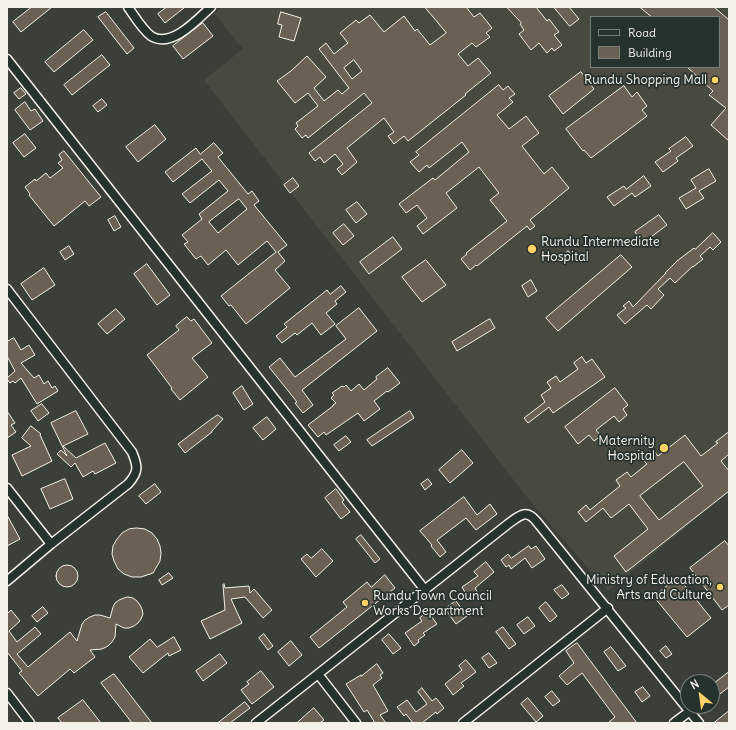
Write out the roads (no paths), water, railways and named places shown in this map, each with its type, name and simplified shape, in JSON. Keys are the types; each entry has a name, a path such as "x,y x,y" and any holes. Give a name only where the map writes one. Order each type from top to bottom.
{"street":[{"path":"128,7 145,31 153,37 162,40 181,33 211,7"},
{"path":"7,59 425,590"},
{"path":"7,289 132,452 136,461 137,470 134,477 128,484 51,544 7,581"},
{"path":"7,488 51,544"},
{"path":"256,723 521,514 528,514 534,517 680,698"},
{"path":"463,723 608,608"},
{"path":"318,674 356,723"},
{"path":"7,693 30,723"},
{"path":"674,723 686,714"},
{"path":"692,714 699,723"}],"place":[{"name":"Rundu Shopping Mall","path":"715,80"},
{"name":"Rundu Intermediate Hospital","path":"532,249"},
{"name":"Maternity Hospital","path":"664,448"},
{"name":"Ministry of Education, Arts and Culture","path":"720,587"},
{"name":"Rundu Town Council Works Department","path":"365,603"}]}
